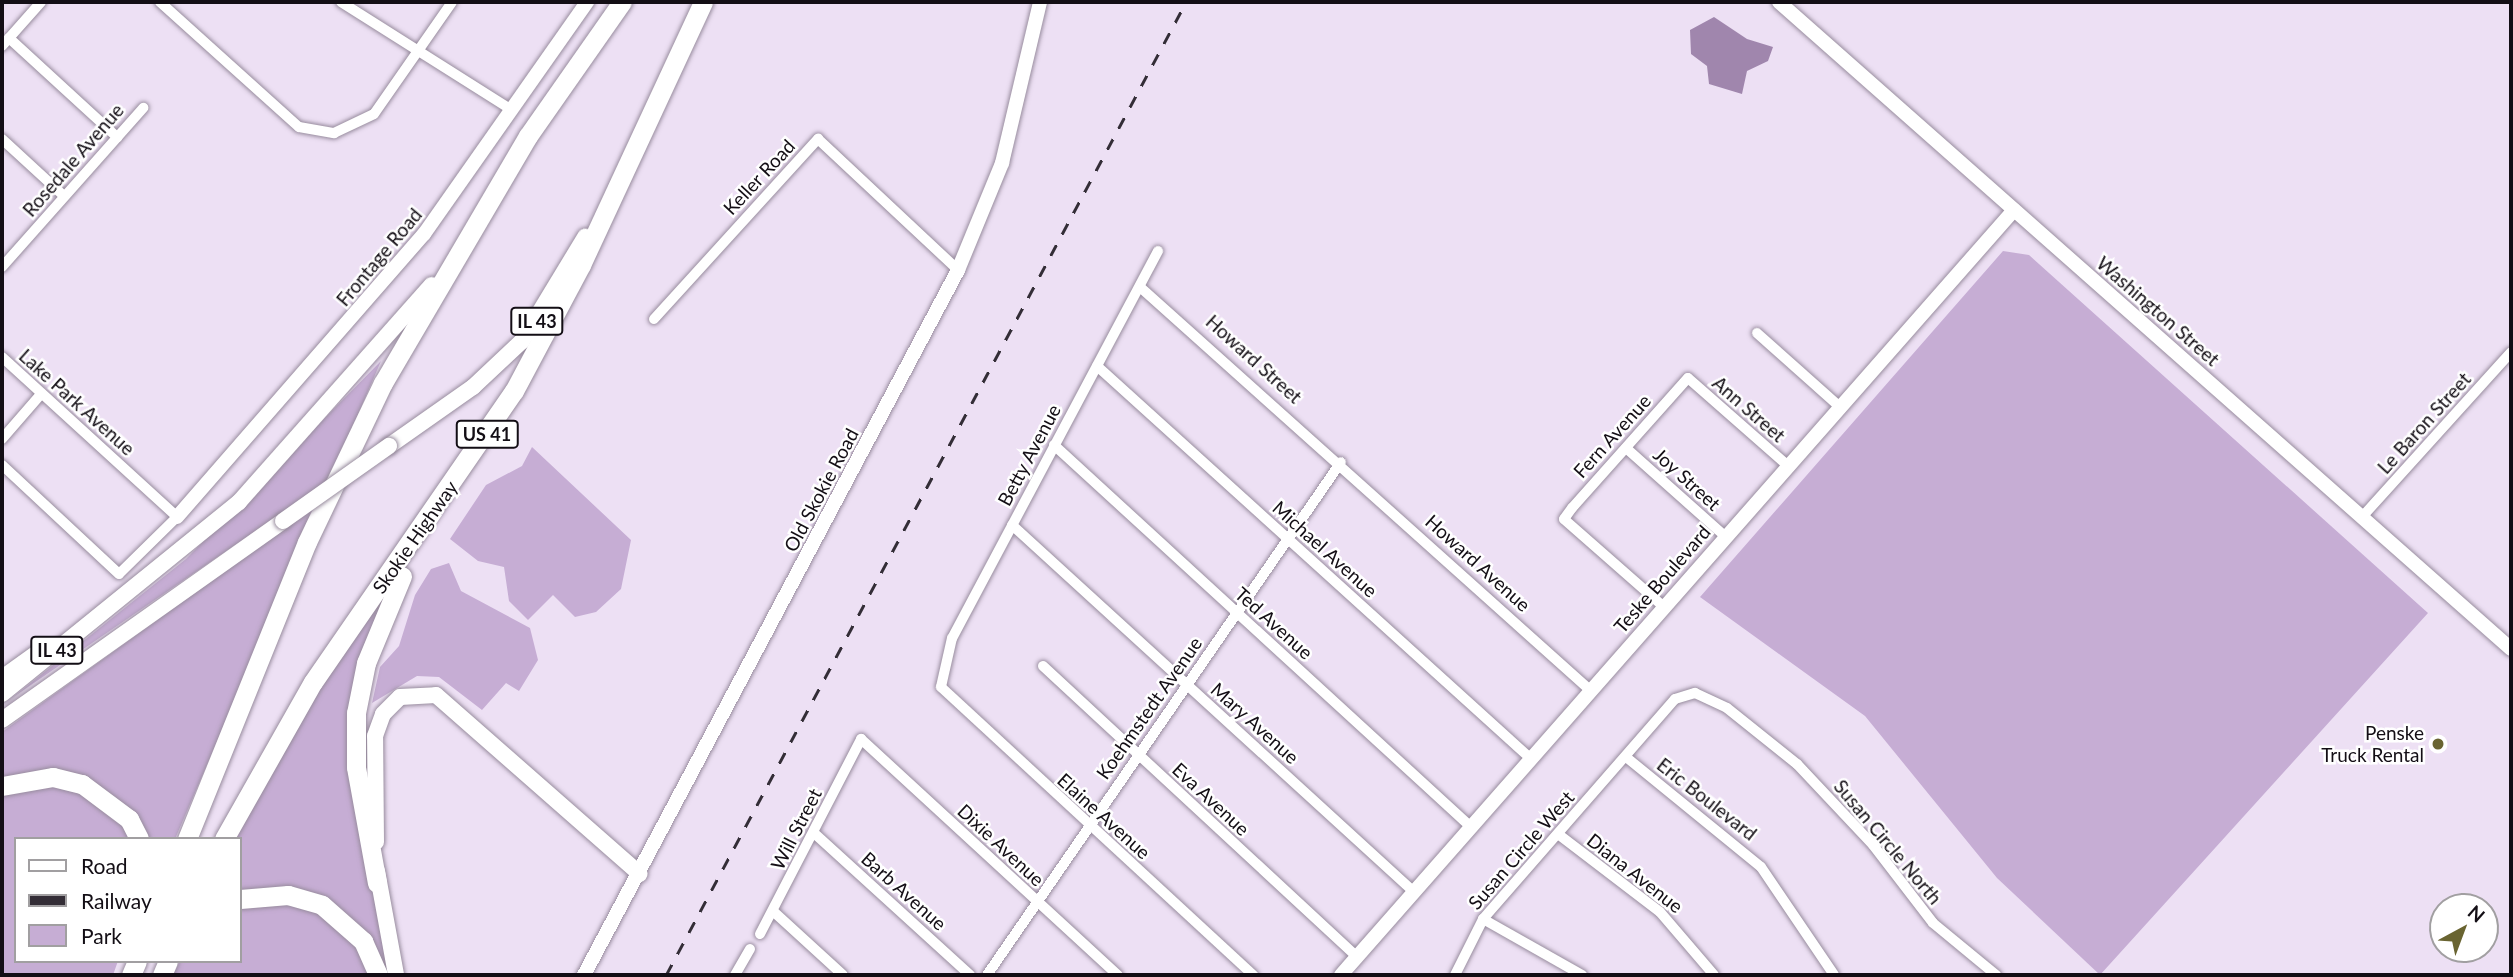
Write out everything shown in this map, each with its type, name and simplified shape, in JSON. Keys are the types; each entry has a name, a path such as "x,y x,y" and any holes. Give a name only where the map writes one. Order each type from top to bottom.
{"highway":[{"path":"188,837 307,542 445,270 622,2"},
{"name":"Skokie Highway","path":"225,837 313,682 514,391 633,151 703,2"},
{"path":"377,883 356,767 366,663 391,594 478,461 514,391"},
{"path":"2,786 53,777 82,784 129,819 138,837"},
{"path":"242,899 288,895 322,905 363,941 378,975"}],"main road":[{"name":"IL 43","path":"2,720 473,387 522,341 633,151"},
{"name":"IL 43","path":"2,694 239,502 377,354 445,270"},
{"path":"2,678 112,607"},
{"path":"396,975 377,883 375,736 383,714 416,693 454,705 640,873"}],"street":[{"path":"41,2 5,42 117,136"},
{"path":"160,2 285,116 323,133 345,131 374,114 452,2"},
{"path":"341,2 420,47 510,109"},
{"name":"Frontage Road","path":"177,517 424,234 587,2"},
{"name":"Old Skokie Road","path":"584,975 958,270 1002,163 1040,2"},
{"name":"Washington Street","path":"1779,2 2511,649"},
{"name":"Rosedale Avenue","path":"2,267 142,108"},
{"path":"2,139 64,196"},
{"name":"Keller Road","path":"654,319 818,139 958,270"},
{"name":"Teske Boulevard","path":"1342,975 1470,826 2014,210"},
{"path":"2,247 12,256"},
{"name":"Betty Avenue","path":"940,678 952,638 1158,251"},
{"name":"Howard Street","path":"1140,287 1341,462"},
{"path":"1757,332 1840,407"},
{"name":"Le Baron Street","path":"2362,517 2511,352"},
{"name":"Lake Park Avenue","path":"2,357 177,517"},
{"name":"Michael Avenue","path":"1097,366 1530,758"},
{"name":"Fern Avenue","path":"1664,607 1564,519 1688,378"},
{"name":"Ann Street","path":"1688,378 1788,466"},
{"path":"2,439 41,394"},
{"name":"Ted Avenue","path":"1054,445 1470,826"},
{"name":"Joy Street","path":"1626,448 1726,537"},
{"name":"Koehmstedt Avenue","path":"987,975 1341,462"},
{"name":"Howard Avenue","path":"1341,462 1590,690"},
{"path":"2,465 118,574 177,517"},
{"name":"Mary Avenue","path":"1012,525 1413,891"},
{"name":"Eva Avenue","path":"1042,666 1357,957"},
{"name":"Elaine Avenue","path":"940,678 951,701 1253,975"},
{"name":"Susan Circle North","path":"1626,757 1683,694 1705,695 1727,708 1797,764 1873,845 1933,923 1996,975"},
{"name":"Will Street","path":"760,933 774,912 862,738"},
{"name":"Dixie Avenue","path":"862,738 1118,975"},
{"name":"Susan Circle West","path":"1455,975 1483,919 1626,757"},
{"name":"Eric Boulevard","path":"1626,757 1761,867 1834,975"},
{"name":"Barb Avenue","path":"814,833 970,975"},
{"name":"Diana Avenue","path":"1558,834 1660,912 1714,975"},
{"path":"774,912 843,975"},
{"path":"1483,919 1582,975"},
{"path":"735,975 750,949"}],"green space":[{"path":"2003,251 2029,255 2428,613 2100,975 1997,878 1865,716 1700,597"},
{"path":"381,361 176,837 143,837 58,771 2,779 2,732 210,582 286,510 12,698 186,559"},
{"path":"532,447 631,540 621,589 596,612 575,617 553,595 528,620 509,601 504,567 478,561 450,539 486,485 522,466"},
{"path":"449,563 461,591 530,628 538,660 519,691 506,683 482,710 439,677 417,676 372,703 380,667 399,646 415,595 431,569"},
{"path":"384,595 351,695 392,975 383,975 351,918 242,893 242,837 230,837 275,755"},
{"path":"29,781 92,793 132,837 14,837 14,963 117,963 113,975 2,975 2,789"},
{"path":"284,898 345,927 372,975 173,975 179,963 242,963 242,903"}],"shaded area":[{"path":"1714,17 1747,39 1773,47 1768,61 1747,71 1742,94 1709,84 1707,66 1691,54 1690,30"}],"railway":[{"path":"666,975 1186,2"}],"place":[{"name":"Penske Truck Rental","path":"2438,744"}]}
